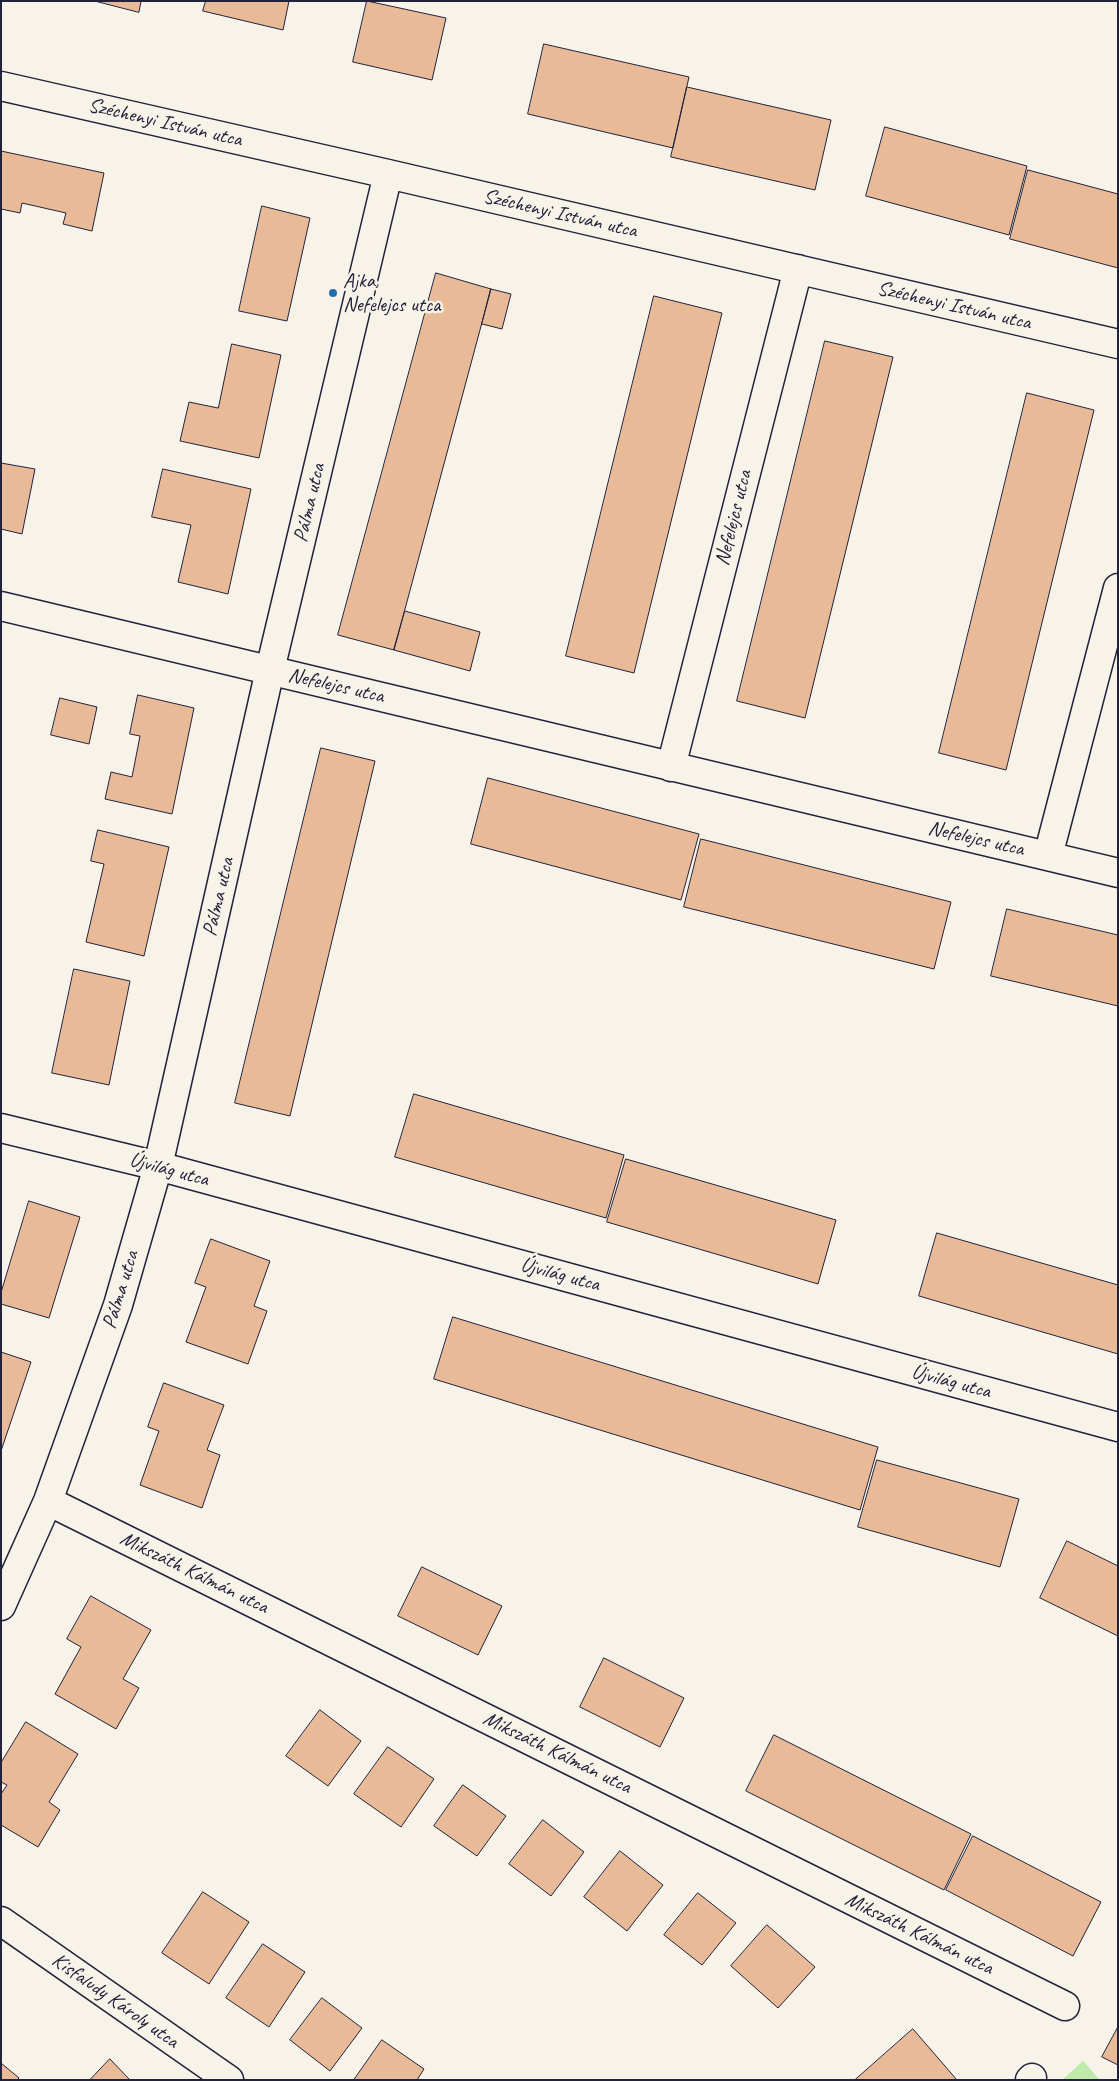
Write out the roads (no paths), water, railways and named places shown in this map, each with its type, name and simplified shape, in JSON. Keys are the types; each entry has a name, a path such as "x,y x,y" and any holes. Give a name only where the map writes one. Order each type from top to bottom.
{"street":[{"name":"Széchenyi István utca","path":"1,86 1118,344"},
{"name":"Pálma utca","path":"1,1606 48,1501 118,1305 158,1166 270,670 388,174"},
{"name":"Nefelejcs utca","path":"671,767 798,270"},
{"name":"Nefelejcs utca","path":"1048,856 1118,588"},
{"name":"Nefelejcs utca","path":"1,606 1118,873"},
{"name":"Újvilág utca","path":"1,1128 158,1166 1118,1427"},
{"name":"Mikszáth Kálmán utca","path":"48,1501 1065,2006"},
{"name":"Kisfaludy Károly utca","path":"1,1921 229,2080"}],"place":[{"name":"Ajka, Nefelejcs utca","path":"333,293"}]}
